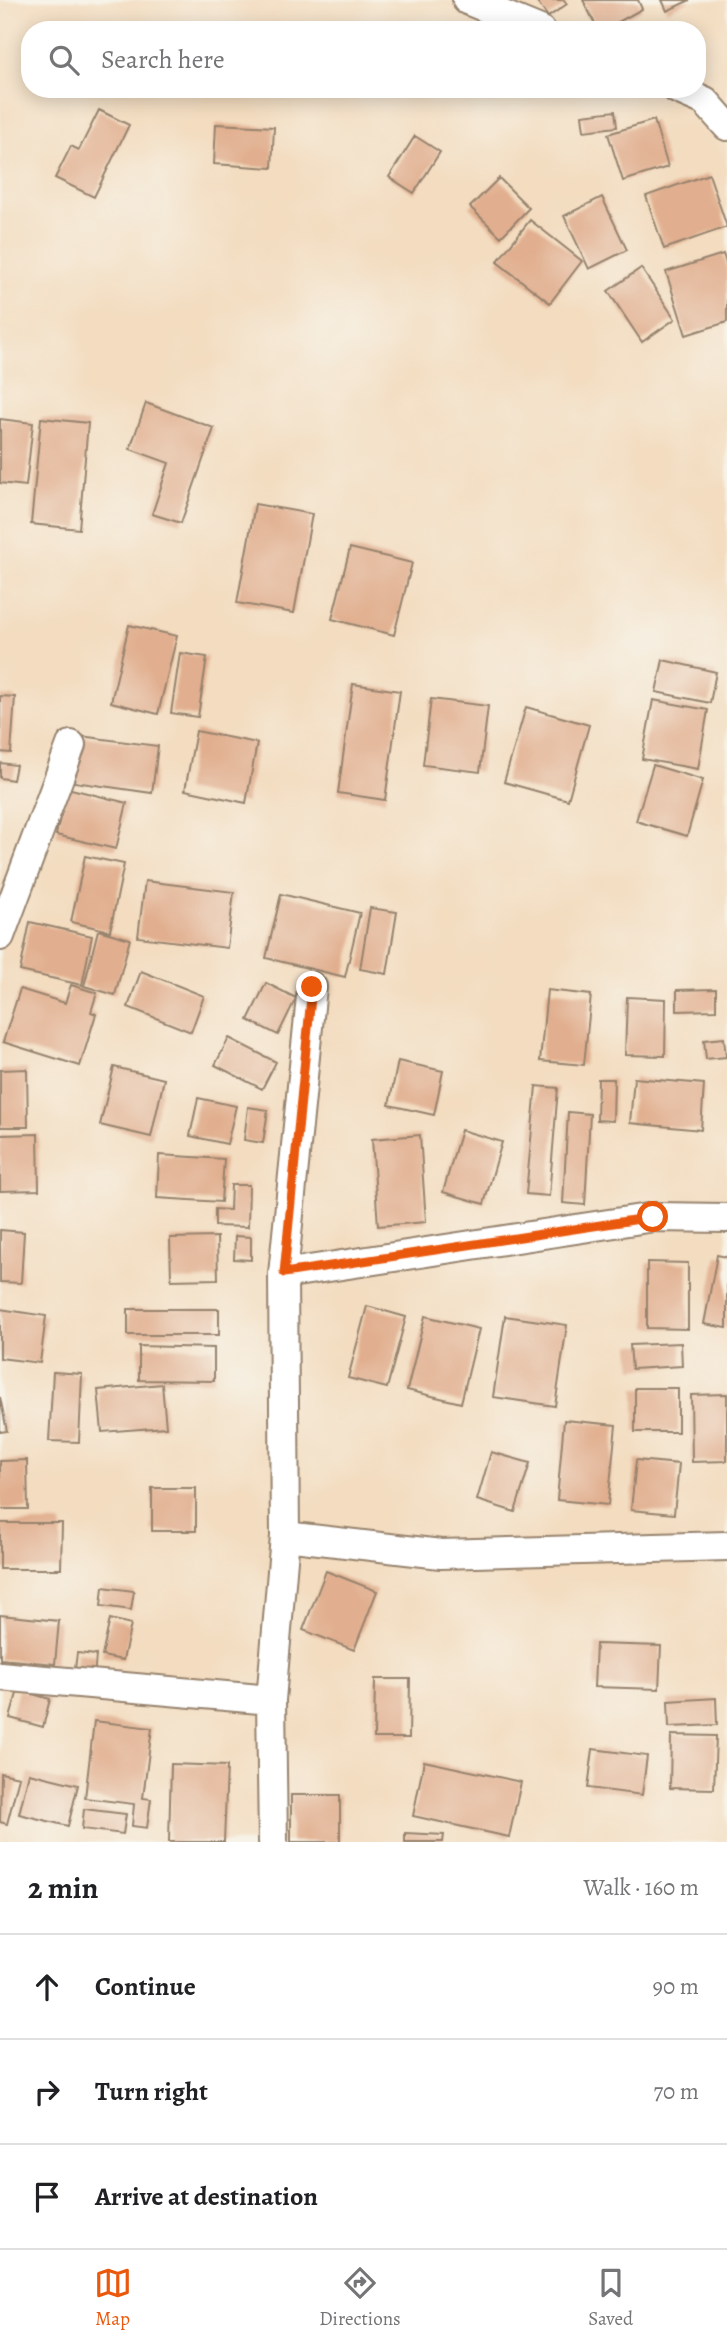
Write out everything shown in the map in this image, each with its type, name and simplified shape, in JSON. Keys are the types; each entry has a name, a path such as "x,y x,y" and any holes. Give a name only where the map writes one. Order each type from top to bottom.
{"street":[{"path":"480,2 521,21"},
{"path":"698,98 705,101 727,126"},
{"path":"0,936 71,745"},
{"path":"272,1842 271,1700 285,1536 284,1273 312,987"},
{"path":"284,1273 653,1217 727,1218"},
{"path":"285,1536 441,1554 727,1546"},
{"path":"0,1676 271,1700"}],"building":[{"path":"536,0 564,0 567,4 548,17"},
{"path":"583,0 638,0 642,9 620,21 594,21"},
{"path":"662,0 690,0 667,11"},
{"path":"99,110 129,125 94,197 55,178 71,146 79,150"},
{"path":"615,111 617,127 584,131 582,115"},
{"path":"654,120 668,167 623,181 608,134"},
{"path":"216,124 274,127 272,168 214,164"},
{"path":"415,136 440,152 414,193 389,177"},
{"path":"709,174 727,227 664,249 646,196"},
{"path":"499,178 529,208 501,237 470,207"},
{"path":"602,197 627,250 589,269 564,216"},
{"path":"530,220 582,261 550,303 497,262"},
{"path":"723,254 727,266 727,322 686,335 666,272"},
{"path":"641,268 675,319 642,342 608,291"},
{"path":"146,403 214,428 181,523 152,514 169,463 130,449"},
{"path":"41,418 88,423 79,529 31,524"},
{"path":"0,419 33,423 26,486 0,483"},
{"path":"255,504 312,514 294,613 237,603"},
{"path":"350,548 412,563 394,635 332,619"},
{"path":"129,625 177,636 158,714 111,702"},
{"path":"180,653 207,657 198,717 171,713"},
{"path":"663,660 716,672 710,703 656,692"},
{"path":"353,684 400,691 385,800 338,793"},
{"path":"0,696 15,697 11,753 0,752"},
{"path":"431,699 488,706 480,772 423,765"},
{"path":"653,700 708,710 698,769 642,759"},
{"path":"526,707 589,725 568,800 504,782"},
{"path":"196,731 257,743 246,803 185,790"},
{"path":"80,736 158,746 152,793 74,782"},
{"path":"0,763 16,765 13,780 0,778"},
{"path":"653,765 703,780 687,836 636,821"},
{"path":"67,788 127,803 116,849 56,835"},
{"path":"85,856 124,864 110,931 71,922"},
{"path":"145,881 234,892 227,948 138,937"},
{"path":"281,894 360,913 345,977 266,958"},
{"path":"370,908 397,912 387,974 360,969"},
{"path":"30,922 92,936 82,985 20,971"},
{"path":"98,930 130,939 115,995 84,986"},
{"path":"141,971 204,996 191,1032 128,1007"},
{"path":"266,983 296,998 278,1035 248,1020"},
{"path":"71,985 97,993 91,1012 96,1014 80,1066 3,1042 20,989 65,1003"},
{"path":"716,989 716,1010 677,1011 677,990"},
{"path":"547,990 591,995 584,1065 540,1061"},
{"path":"627,997 666,999 665,1056 625,1055"},
{"path":"229,1038 276,1062 262,1089 215,1065"},
{"path":"724,1038 726,1057 706,1059 704,1040"},
{"path":"398,1061 443,1071 434,1115 389,1105"},
{"path":"114,1067 164,1079 151,1137 100,1125"},
{"path":"27,1069 28,1127 0,1127 0,1070"},
{"path":"634,1078 704,1084 701,1130 630,1123"},
{"path":"598,1079 614,1079 613,1121 597,1120"},
{"path":"536,1086 558,1088 549,1196 526,1194"},
{"path":"198,1098 236,1106 227,1144 190,1136"},
{"path":"248,1107 268,1110 263,1143 244,1140"},
{"path":"568,1112 590,1114 585,1205 563,1203"},
{"path":"461,1130 502,1142 484,1204 443,1192"},
{"path":"38,1134 39,1190 0,1191 0,1135"},
{"path":"420,1135 426,1222 378,1226 372,1139"},
{"path":"159,1155 224,1159 221,1202 157,1198"},
{"path":"231,1185 249,1185 248,1227 215,1226 215,1209 230,1210"},
{"path":"0,1230 24,1232 21,1283 0,1282"},
{"path":"235,1236 251,1237 251,1260 234,1259"},
{"path":"217,1237 218,1279 171,1280 170,1238"},
{"path":"717,1255 727,1257 727,1328 704,1324"},
{"path":"647,1262 688,1263 688,1329 647,1328"},
{"path":"367,1306 406,1317 387,1388 348,1378"},
{"path":"0,1309 46,1316 40,1363 0,1358"},
{"path":"128,1309 219,1309 219,1335 128,1335"},
{"path":"425,1316 479,1329 461,1403 407,1390"},
{"path":"505,1316 567,1325 555,1406 493,1397"},
{"path":"681,1343 682,1366 632,1369 630,1345"},
{"path":"139,1346 214,1348 214,1381 139,1380"},
{"path":"53,1372 82,1374 79,1442 49,1441"},
{"path":"162,1384 166,1427 102,1432 98,1390"},
{"path":"635,1388 678,1388 678,1432 635,1432"},
{"path":"727,1394 727,1461 692,1462 691,1395"},
{"path":"0,1397 7,1431 0,1432"},
{"path":"564,1420 616,1425 608,1505 557,1500"},
{"path":"491,1452 530,1463 515,1512 477,1500"},
{"path":"27,1460 28,1509 0,1509 0,1461"},
{"path":"636,1460 679,1464 674,1514 631,1510"},
{"path":"152,1488 196,1488 196,1531 152,1531"},
{"path":"0,1523 62,1523 61,1569 0,1569"},
{"path":"326,1571 377,1591 354,1650 303,1630"},
{"path":"103,1587 134,1591 131,1610 101,1606"},
{"path":"0,1615 59,1621 55,1664 0,1659"},
{"path":"110,1619 131,1624 123,1660 102,1656"},
{"path":"596,1644 661,1646 659,1689 594,1687"},
{"path":"77,1653 96,1655 94,1679 74,1677"},
{"path":"375,1679 410,1679 409,1738 374,1738"},
{"path":"18,1690 50,1699 43,1727 10,1718"},
{"path":"716,1698 717,1725 669,1727 668,1701"},
{"path":"94,1721 152,1728 143,1798 151,1799 147,1828 132,1826 134,1804 85,1798"},
{"path":"671,1735 716,1736 714,1789 670,1788"},
{"path":"593,1749 647,1756 642,1795 588,1788"},
{"path":"424,1761 521,1782 509,1837 413,1816"},
{"path":"171,1764 227,1766 224,1842 169,1842"},
{"path":"1,1773 19,1777 7,1824 0,1822"},
{"path":"29,1773 78,1785 68,1826 19,1814"},
{"path":"291,1795 340,1795 340,1842 291,1842"},
{"path":"84,1809 126,1814 123,1834 82,1829"},
{"path":"405,1833 444,1835 443,1842 405,1842"}],"route":[{"path":"312,987 284,1273 653,1217"}]}
